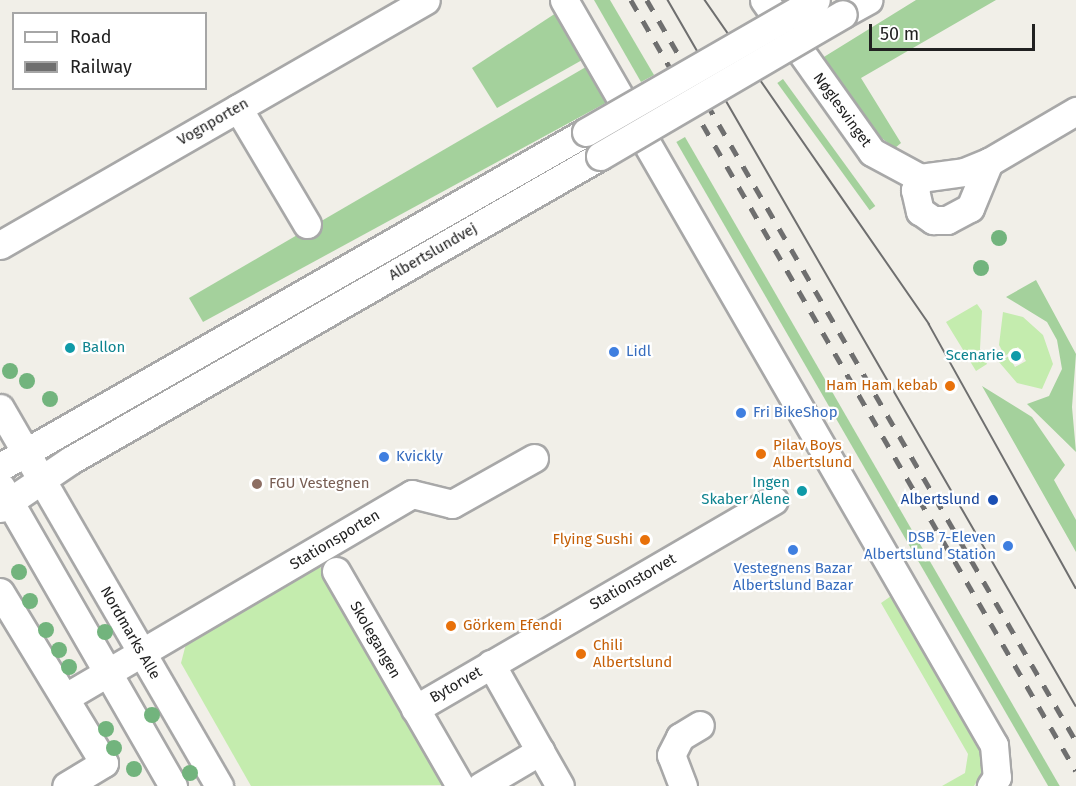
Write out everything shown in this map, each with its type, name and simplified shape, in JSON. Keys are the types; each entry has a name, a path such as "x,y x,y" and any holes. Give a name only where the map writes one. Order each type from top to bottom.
{"street":[{"name":"Vognporten","path":"0,245 426,0"},
{"path":"564,0 994,745 997,777 991,786"},
{"name":"Nøglesvinget","path":"764,0 872,152 920,178"},
{"name":"Albertslundvej","path":"0,467 816,0"},
{"name":"Albertslundvej","path":"3,499 42,480 868,0"},
{"path":"238,108 307,224"},
{"path":"989,162 970,208 947,220 933,220 920,211 915,190 920,178 964,172 989,162 1076,111"},
{"name":"Nordmarks Alle","path":"0,408 219,786"},
{"name":"Stationsporten","path":"66,697 412,494 452,504 534,458"},
{"path":"3,499 173,786"},
{"name":"Stationstorvet","path":"491,664 774,500"},
{"name":"Skolegangen","path":"336,571 415,709"},
{"path":"0,592 66,697 104,763 66,786"},
{"name":"Bytorvet","path":"460,786 415,709 491,664 560,786"},
{"path":"683,786 671,755 680,737 700,725"},
{"path":"481,786 540,751"}],"green space":[{"path":"594,0 610,0 654,75 641,82"},
{"path":"916,0 996,0 861,78 901,143 895,148 865,126 819,60"},
{"path":"556,13 591,55 497,108 472,68"},
{"path":"591,64 613,99 203,322 189,298"},
{"path":"783,79 875,206 870,210 777,83"},
{"path":"685,137 1060,786 1048,786 676,142"},
{"path":"1036,280 1076,354 1072,407 1076,452 1027,404 1049,396 1062,369 1057,340 1047,322 1006,297"},
{"path":"977,304 982,311 980,349 987,364 976,371 946,322"},
{"path":"1003,312 1023,317 1043,335 1053,364 1042,389 1017,383 999,362 1009,356 1015,367 1026,361 1018,347 1005,356 999,345"},
{"path":"982,386 1032,417 1065,465 1054,480 1076,520 1076,552"},
{"path":"319,565 446,785 251,786 181,663 187,640"},
{"path":"894,594 984,749 984,770 974,786 942,786 965,773 968,754 881,603"}],"tram line":[{"path":"668,0 1076,706"},
{"path":"705,0 929,324 1076,588"}],"railway":[{"path":"631,0 1076,771"},
{"path":"647,0 1076,741"}],"place":[{"name":"Ballon","path":"70,348"},
{"name":"Lidl","path":"614,352"},
{"name":"Scenarie","path":"1016,356"},
{"name":"Ham Ham kebab","path":"950,386"},
{"name":"Fri BikeShop","path":"741,413"},
{"name":"Pilav Boys Albertslund","path":"761,454"},
{"name":"Kvickly","path":"384,457"},
{"name":"FGU Vestegnen","path":"257,484"},
{"name":"Ingen Skaber Alene","path":"802,491"},
{"name":"Albertslund","path":"993,500"},
{"name":"Flying Sushi","path":"645,540"},
{"name":"DSB 7-Eleven Albertslund Station","path":"1008,546"},
{"name":"Vestegnens Bazar Albertslund Bazar","path":"793,550"},
{"name":"Görkem Efendi","path":"451,626"},
{"name":"Chili Albertslund","path":"581,654"}]}
